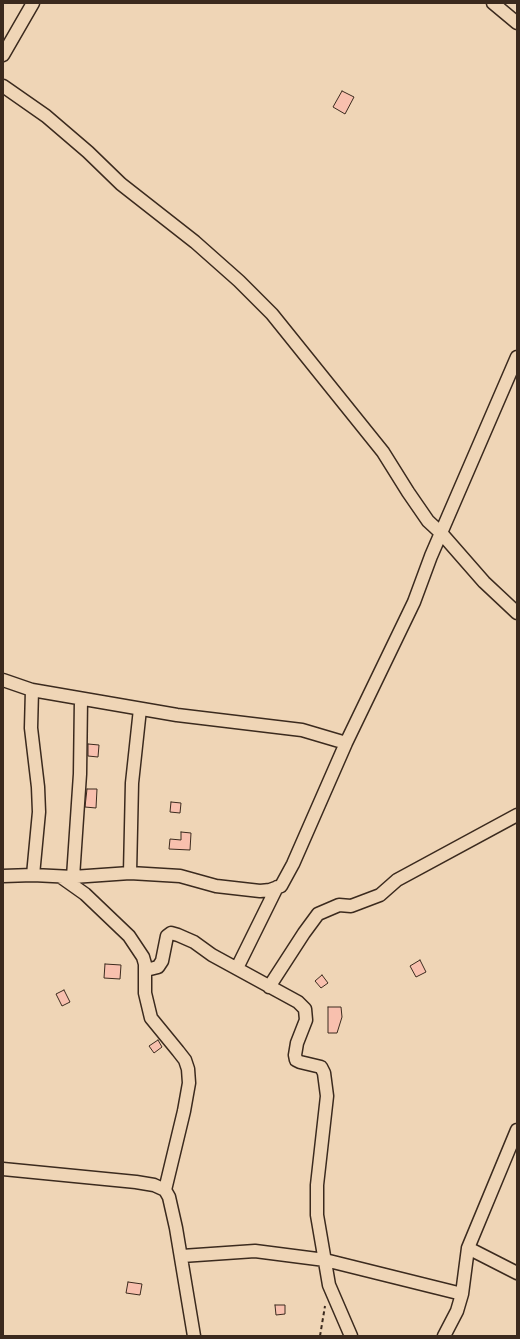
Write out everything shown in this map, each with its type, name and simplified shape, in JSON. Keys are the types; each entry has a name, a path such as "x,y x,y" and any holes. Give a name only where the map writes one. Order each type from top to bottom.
{"street":[{"path":"3,55 33,3"},
{"path":"493,3 517,23"},
{"path":"3,86 52,122 88,152 121,184 195,242 245,286 272,314 383,452 428,521 442,534 484,582 517,613"},
{"path":"3,876 34,875 67,877 130,873 180,876 216,886 246,890 270,890 281,886 293,864 346,743 414,602 431,556 442,534 517,357"},
{"path":"3,680 32,690 140,709 302,730 346,743"},
{"path":"32,690 31,721 39,812 34,875"},
{"path":"67,877 80,774 81,698"},
{"path":"130,873 132,783 140,709"},
{"path":"269,987 318,914 339,905 351,906 380,895 397,880 517,814"},
{"path":"67,877 110,919 124,929 143,957 146,970 145,993 151,1018 185,1060 188,1070 188,1083 184,1111 164,1190"},
{"path":"237,968 277,887"},
{"path":"146,970 154,969 161,965 167,936 171,934 194,942 212,955 298,1002 304,1009 306,1020 297,1043 296,1060 321,1068 324,1073 327,1096 317,1185 318,1215 329,1286 351,1336"},
{"path":"444,1336 457,1311 462,1294 468,1248 517,1130"},
{"path":"3,1169 136,1182 154,1185 164,1190 169,1198 182,1256 184,1282 190,1304 194,1336"},
{"path":"468,1248 517,1273"},
{"path":"182,1256 255,1251 325,1260 462,1294"}],"path":[{"path":"320,1336 329,1286"}],"building":[{"path":"342,91 354,97 345,114 333,107"},
{"path":"88,744 99,745 98,757 88,756"},
{"path":"87,789 97,789 96,808 85,807"},
{"path":"171,802 181,803 180,813 170,812"},
{"path":"181,832 191,833 190,850 169,849 170,839 181,840"},
{"path":"420,960 426,972 416,977 410,966"},
{"path":"105,964 121,965 120,979 104,978"},
{"path":"322,975 328,983 321,988 315,981"},
{"path":"64,990 70,1002 62,1006 56,994"},
{"path":"328,1007 341,1007 342,1017 337,1033 328,1033"},
{"path":"158,1040 162,1047 154,1053 149,1046"},
{"path":"128,1282 142,1284 140,1295 126,1293"},
{"path":"275,1305 285,1305 285,1314 276,1315"}]}
